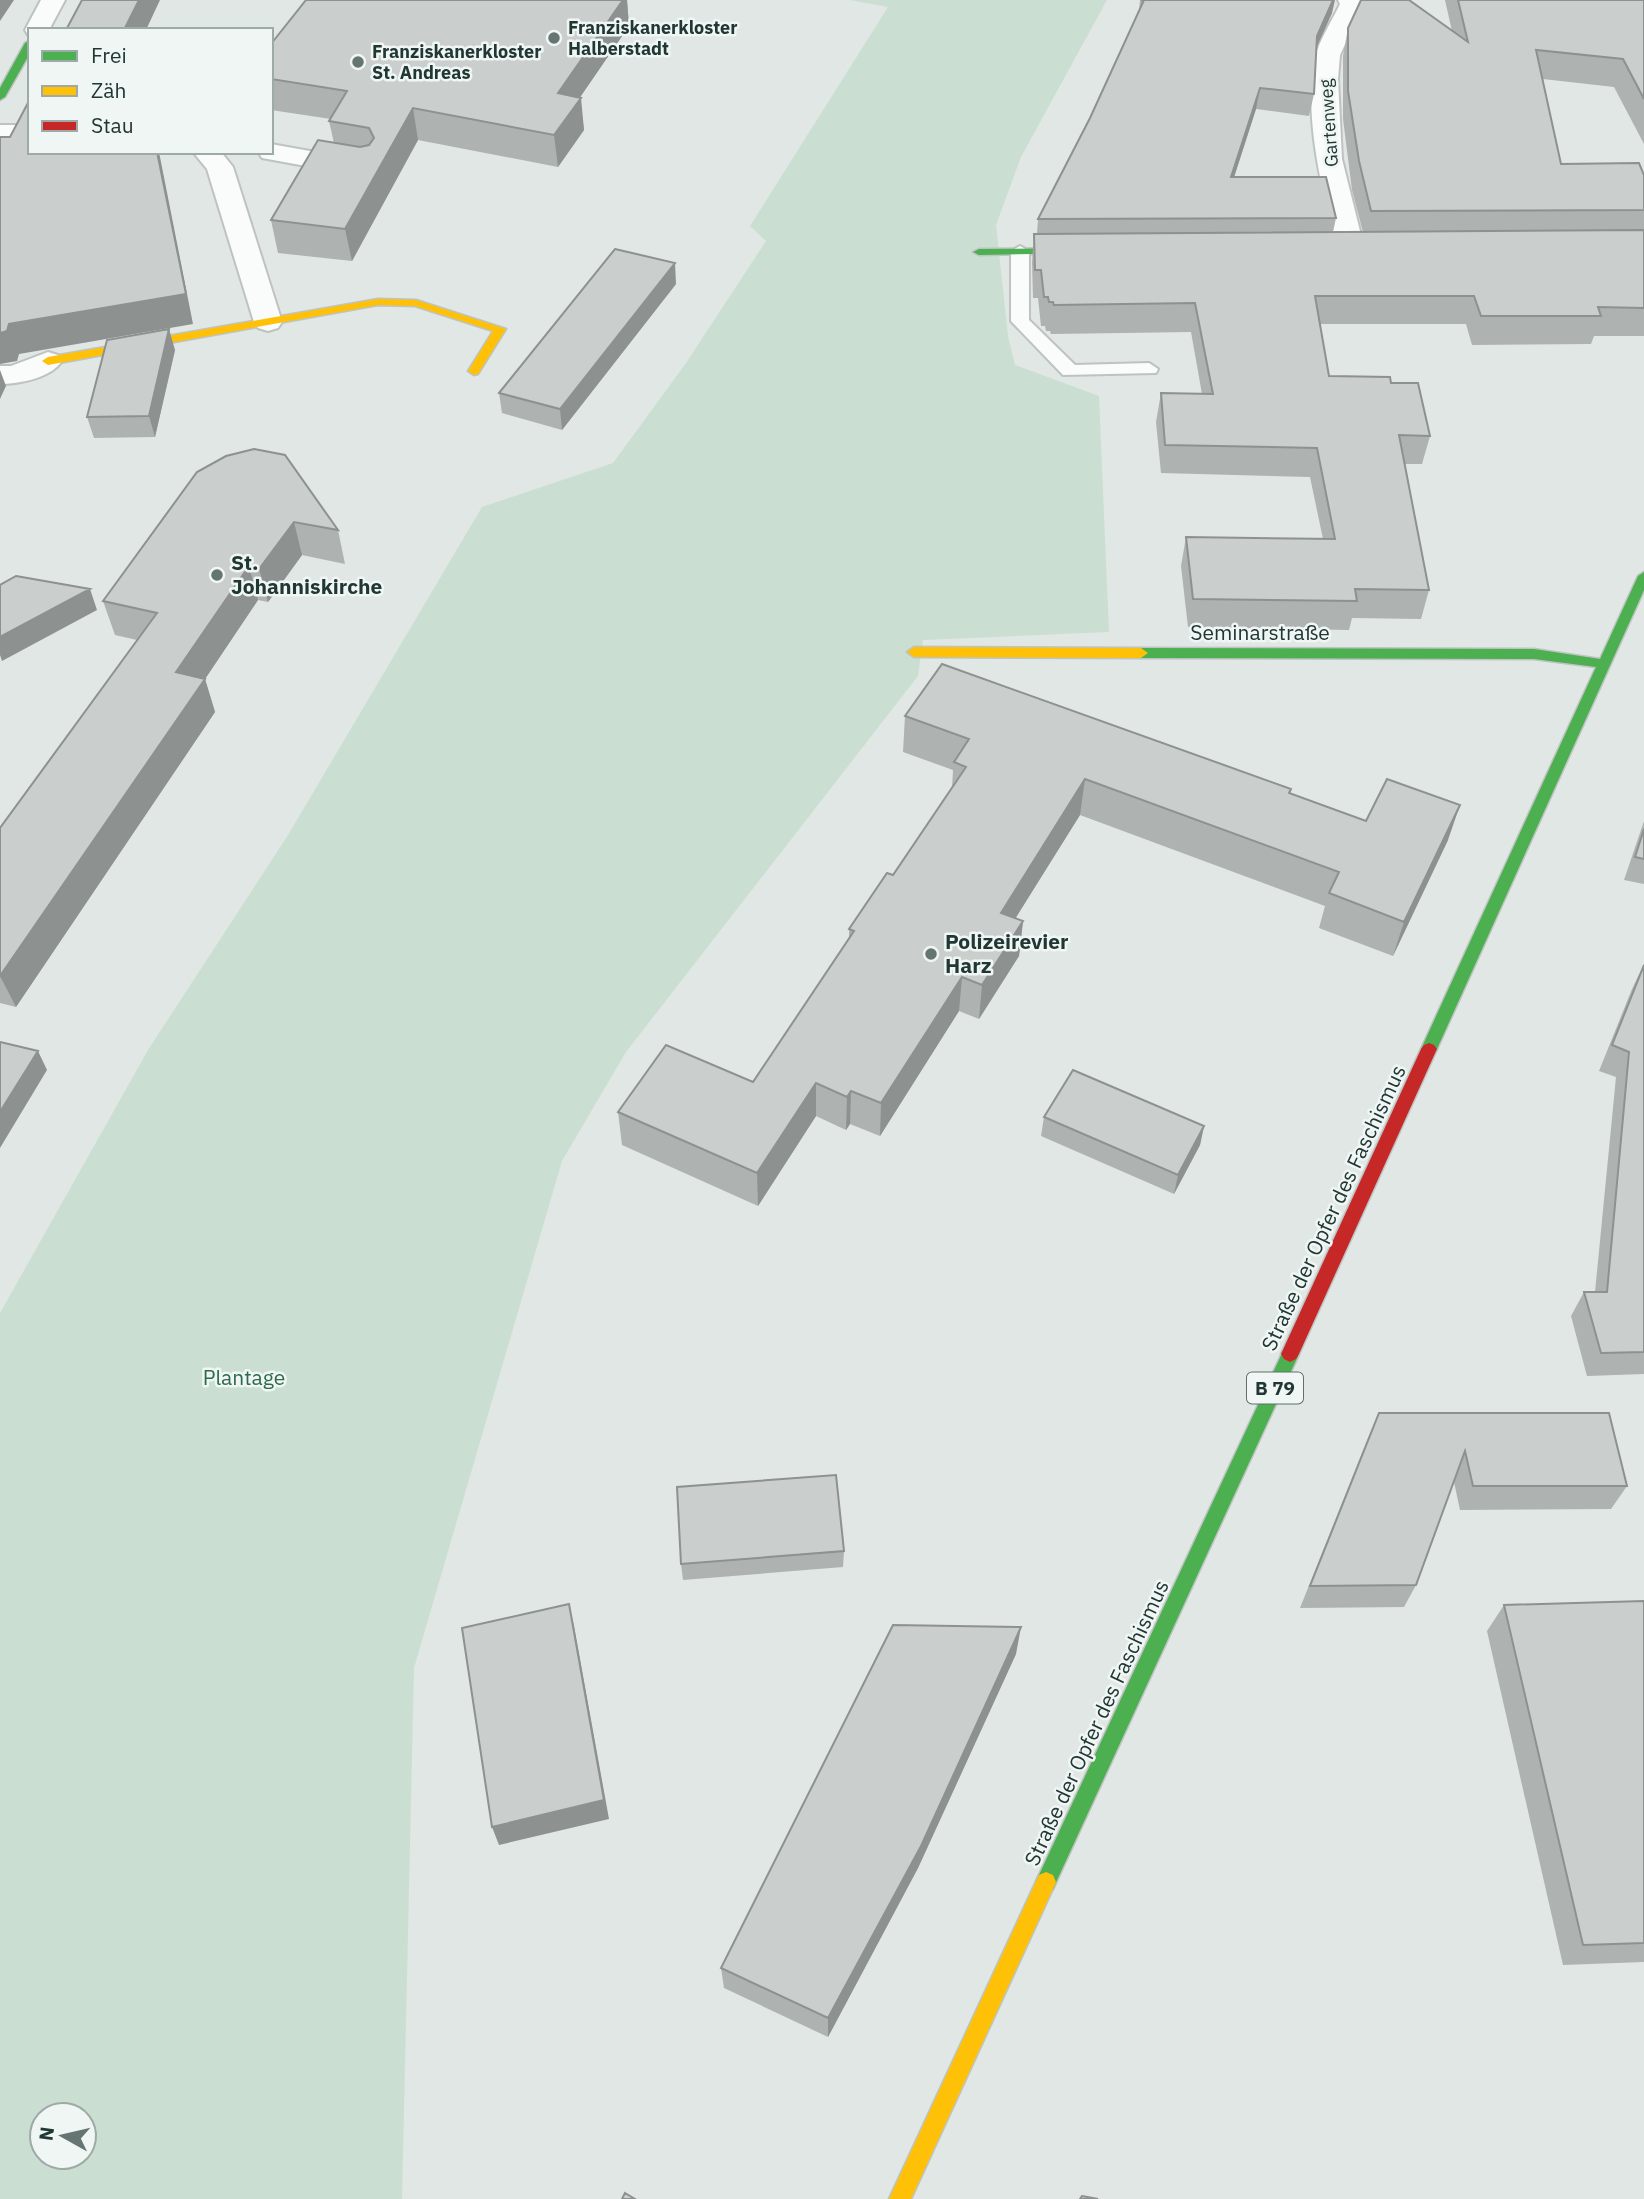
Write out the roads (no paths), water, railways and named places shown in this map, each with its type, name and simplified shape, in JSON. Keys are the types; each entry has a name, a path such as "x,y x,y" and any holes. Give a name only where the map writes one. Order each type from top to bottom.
{"main road":[{"path":"0,97 28,47"},
{"path":"979,252 1103,251"},
{"path":"48,361 378,302 416,303 500,329 474,371"},
{"name":"Straße der Opfer des Faschismus","path":"901,2199 1644,576"},
{"name":"Seminarstraße","path":"914,652 1534,654 1605,664"}],"street":[{"path":"38,28 53,0"},
{"name":"Gartenweg","path":"1350,0 1352,4 1328,55 1325,79 1329,159 1352,251"},
{"path":"0,133 28,134"},
{"path":"273,152 365,169"},
{"path":"208,154 220,167 268,322"},
{"path":"0,375 15,374 48,361"}],"lane":[{"path":"1020,251 1020,321 1070,371 1149,369"}],"place":[{"name":"Franziskanerkloster Halberstadt","path":"554,38"},
{"name":"Franziskanerkloster St. Andreas","path":"358,62"},
{"name":"St. Johanniskirche","path":"217,575"},
{"name":"Polizeirevier Harz","path":"931,954"}],"park label":[{"name":"Plantage","path":"244,1378"}]}
